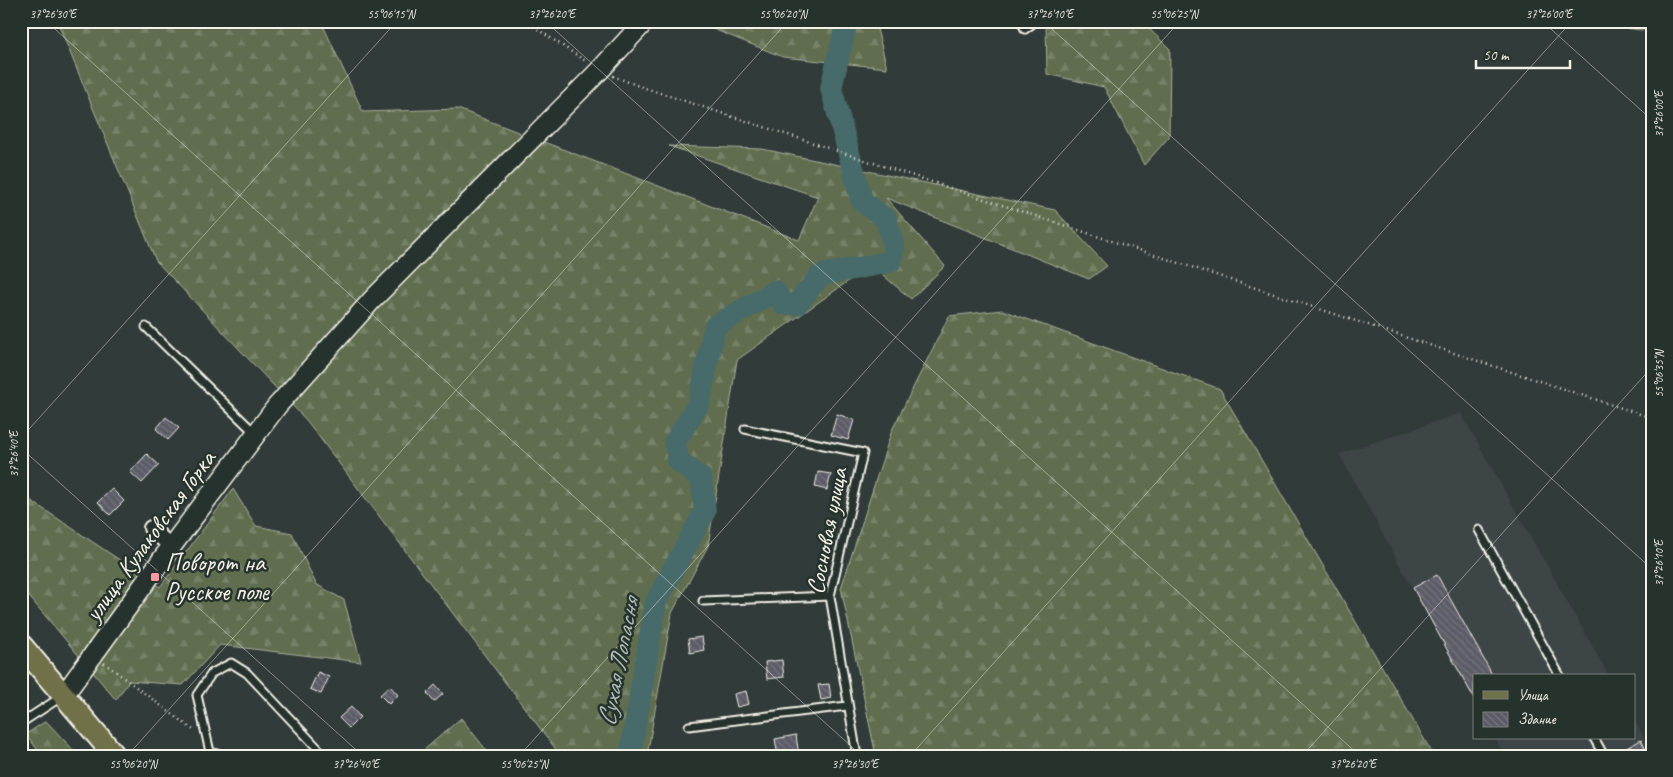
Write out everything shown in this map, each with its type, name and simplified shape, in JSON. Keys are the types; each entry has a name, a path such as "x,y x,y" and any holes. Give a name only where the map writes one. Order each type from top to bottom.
{"main road":[{"path":"21,645 115,756"}],"street":[{"name":"улица Кулаковская Горка","path":"64,695 171,547 277,406 372,300 600,70 645,21"},
{"path":"151,528 171,547"}],"lane":[{"path":"1021,21 1025,29 1036,21"},
{"path":"146,327 256,434"},
{"name":"Сосновая улица","path":"745,429 863,454 830,596 847,706 857,756"},
{"path":"1479,530 1559,674"},
{"path":"703,601 830,596"},
{"path":"226,756 208,754 207,740 197,695 212,673 231,663 248,674 325,756"},
{"path":"21,723 64,695"},
{"path":"689,726 847,706"},
{"path":"1595,740 1604,756"}],"path":[{"path":"525,21 600,70 639,86 1652,418"},
{"path":"103,662 207,740"}],"shaded area":[{"path":"1461,413 1608,674 1473,674 1473,699 1339,454"},
{"path":"1636,723 1652,751 1652,756 1504,756 1496,740 1636,740"}],"green space":[{"path":"57,21 321,21 363,112 458,109 799,240 818,197 669,146 762,149 1055,210 1107,266 1089,279 886,198 945,266 911,299 871,265 737,360 708,546 672,613 647,756 561,756 307,421 156,261"},
{"path":"693,21 875,21 887,68 783,57"},
{"path":"1052,21 1144,21 1143,23 1170,49 1169,137 1144,165 1104,87 1047,74 1046,25"},
{"path":"1562,21 1651,21 1650,31"},
{"path":"1002,310 1220,389 1434,756 876,756 841,588 892,430 949,316"},
{"path":"233,489 256,526 292,533 316,584 344,600 361,662 220,645 183,685 129,681 116,700 21,587 21,494 160,587"},
{"path":"461,718 491,756 417,756"},
{"path":"46,721 79,756 42,756 26,734"}],"building":[{"path":"837,414 854,420 848,440 831,435"},
{"path":"166,417 179,428 168,440 156,429"},
{"path":"147,454 159,465 142,483 130,472"},
{"path":"818,472 831,474 827,490 815,487"},
{"path":"112,489 124,501 110,515 98,502"},
{"path":"1437,575 1492,674 1473,674 1473,696 1413,588"},
{"path":"702,637 704,650 690,653 688,639"},
{"path":"782,660 784,677 767,679 765,662"},
{"path":"318,672 329,677 321,694 310,689"},
{"path":"829,684 831,698 821,700 818,685"},
{"path":"435,685 443,694 434,702 427,693"},
{"path":"390,686 398,695 389,704 380,695"},
{"path":"746,691 749,704 737,707 734,694"},
{"path":"351,707 360,717 349,728 339,718"},
{"path":"796,735 799,756 778,756 775,739"},
{"path":"1641,740 1649,756 1612,756"}],"waterway":[{"name":"Сухая Лопасня","path":"630,756 656,602 705,511 701,478 678,461 675,442 699,403 715,326 775,291 783,304 797,304 821,275 890,262 894,247 886,219 862,201 831,88 847,21"}],"place":[{"name":"Поворот на Русское поле","path":"155,577"}]}
